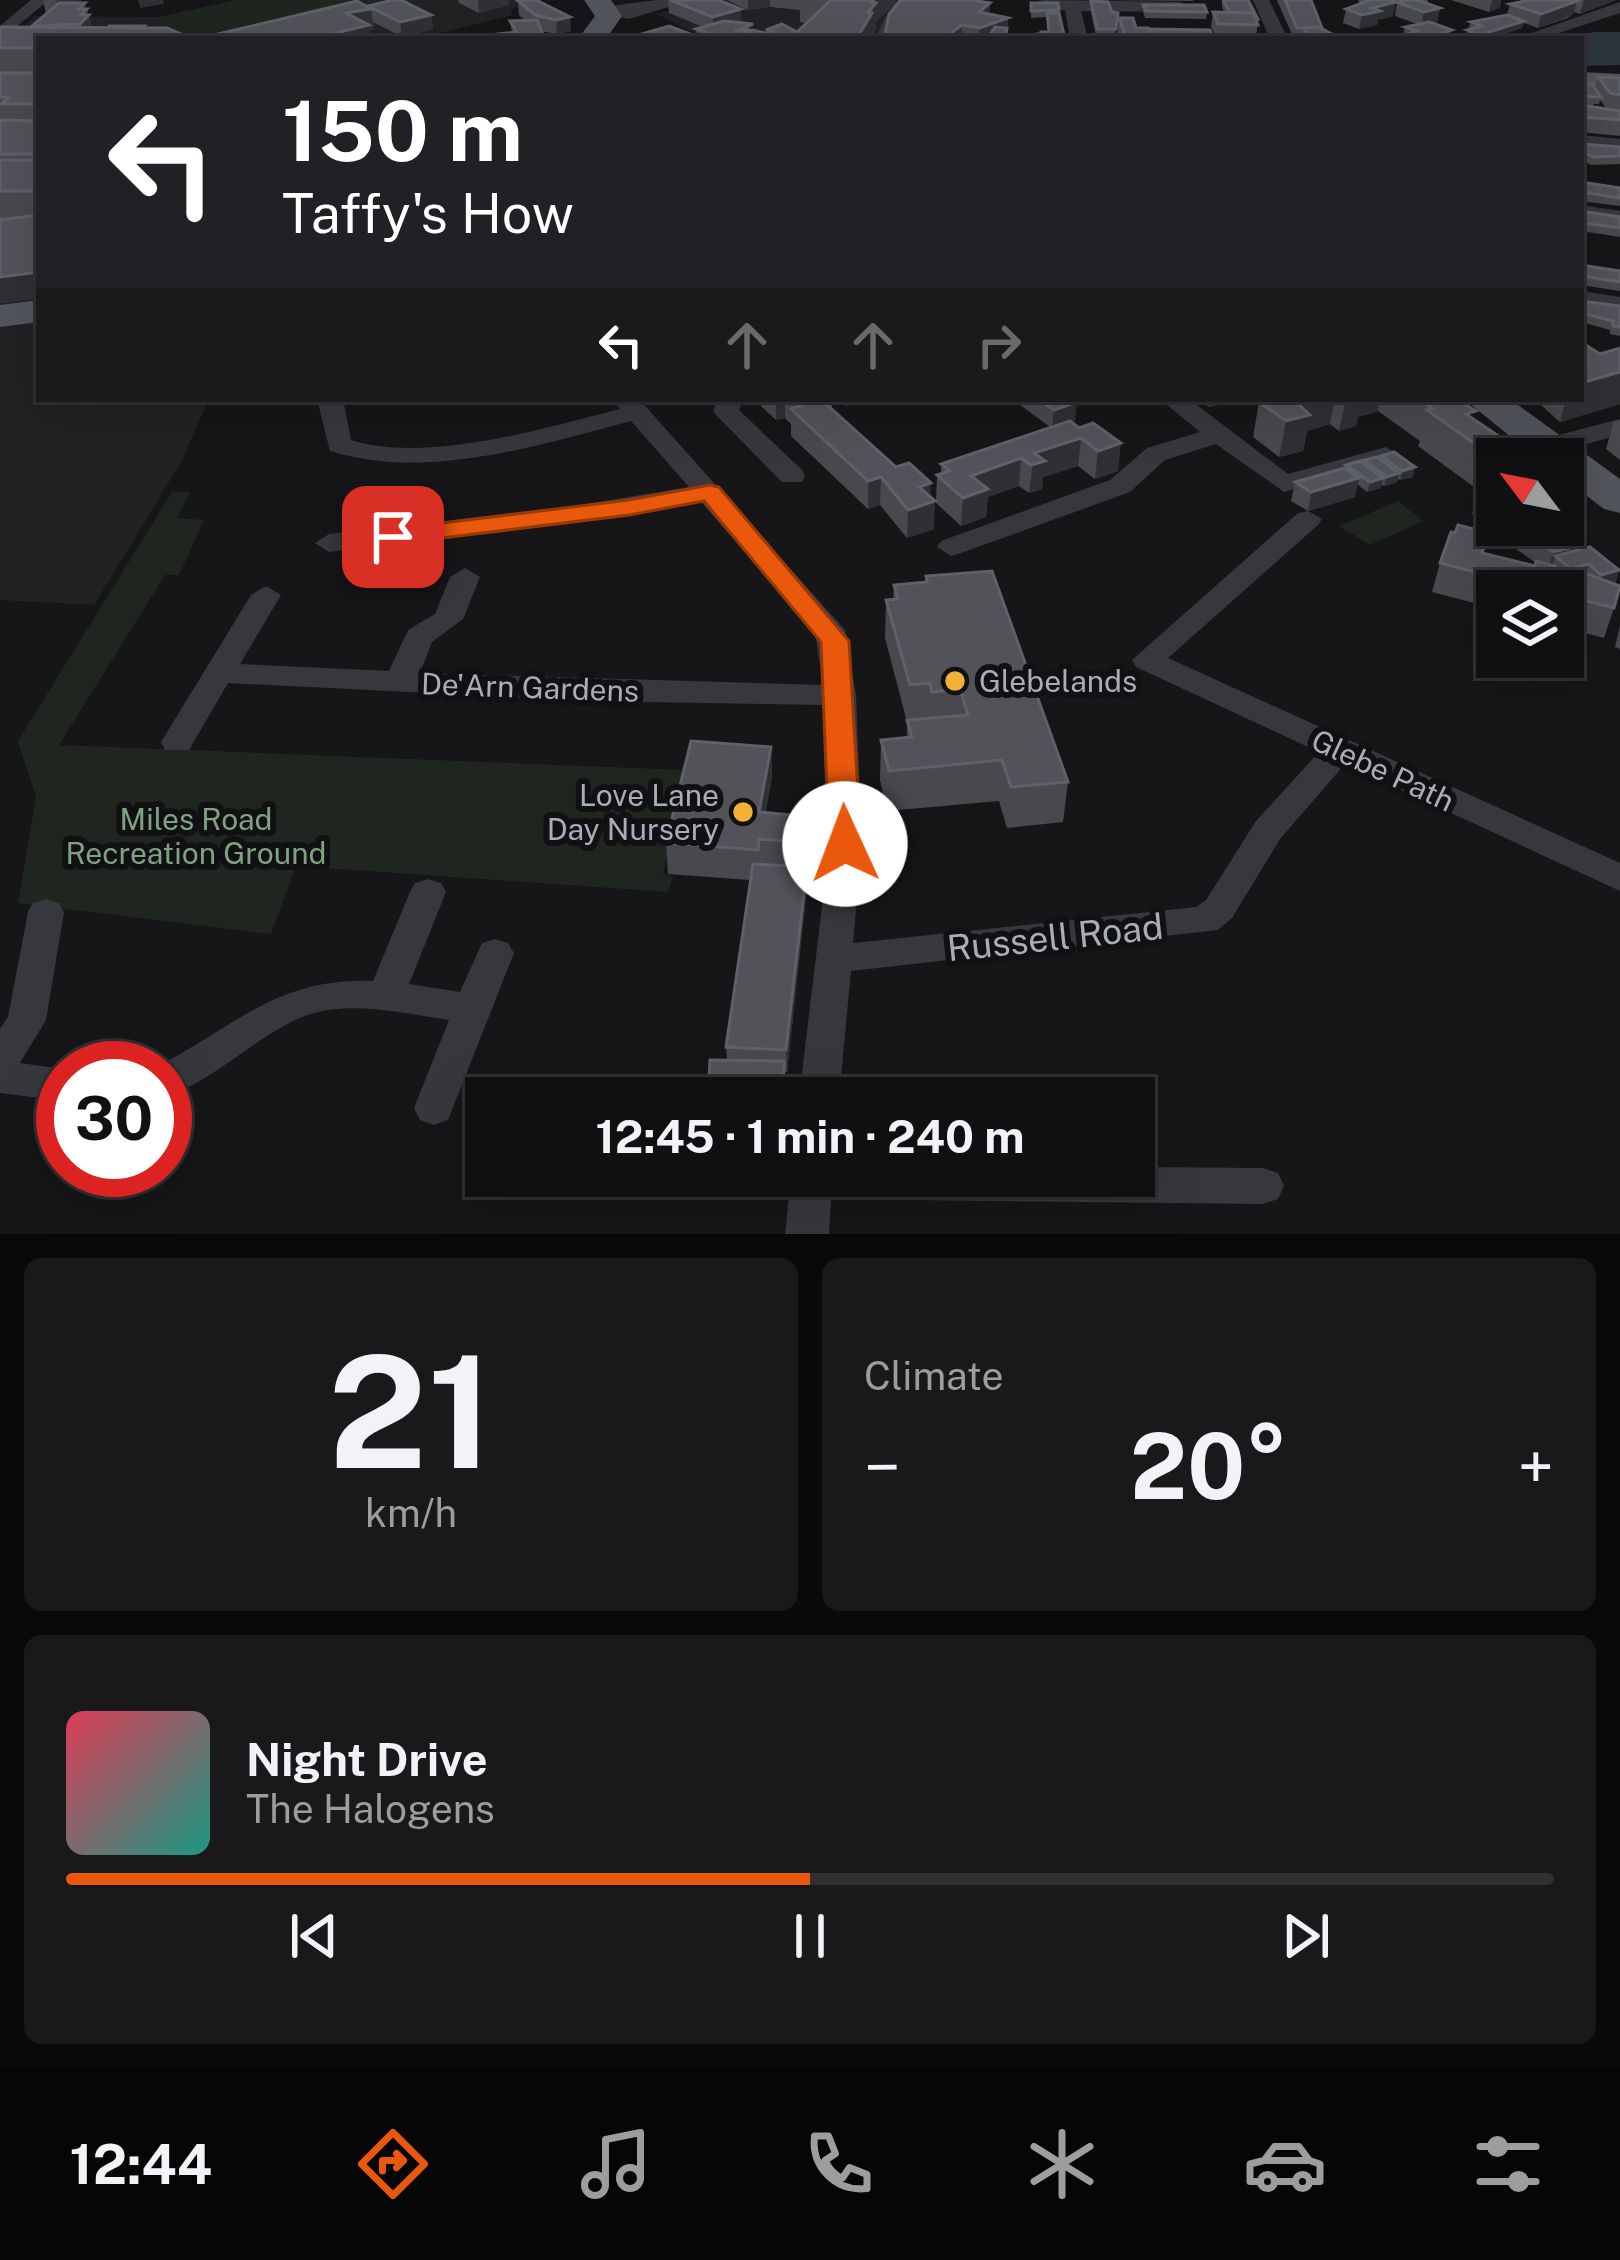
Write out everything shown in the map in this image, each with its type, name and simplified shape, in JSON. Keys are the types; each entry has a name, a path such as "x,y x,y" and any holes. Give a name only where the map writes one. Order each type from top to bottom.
{"main road":[{"path":"596,36 625,11"},
{"path":"1584,81 1620,83"},
{"path":"0,316 36,311"},
{"path":"1488,402 1538,438"},
{"path":"1584,473 1620,500"}],"street":[{"path":"0,35 41,0"},
{"path":"625,11 652,13 685,0"},
{"path":"882,36 889,20 915,0"},
{"path":"1261,0 1278,36"},
{"path":"1044,5 1181,7"},
{"path":"1072,6 1078,36"},
{"path":"1533,36 1620,8"},
{"path":"1584,142 1620,145"},
{"path":"1584,211 1620,217"},
{"path":"1584,298 1620,304"},
{"path":"331,402 340,446 388,459 565,430 631,405 830,630 840,695 844,849 821,1077"},
{"path":"730,402 726,410 792,476"},
{"path":"1177,402 1284,484 1386,455"},
{"path":"1581,438 1620,428"},
{"path":"951,547 1120,486 1156,454 1219,435"},
{"path":"329,542 568,516 710,492"},
{"name":"Glebe Path","path":"1308,519 1148,660 1620,878"},
{"path":"400,682 418,637 448,619 465,577"},
{"path":"177,742 266,595"},
{"name":"De'Arn Gardens","path":"220,673 840,695"},
{"name":"Russell Road","path":"832,959 1205,920 1219,909 1268,830 1339,749"},
{"path":"385,998 428,892"},
{"path":"0,1061 27,1020 46,912"},
{"path":"434,1108 495,953"},
{"path":"192,1068 273,1013 314,998 348,993 473,1009"},
{"path":"0,1077 36,1081"},
{"path":"1155,1184 1263,1186"},
{"path":"807,1234 810,1197"}],"shaded area":[{"path":"236,0 539,0 511,9 512,15 428,36 36,36 36,402 208,402 181,462 94,605 0,600 0,48 35,16 160,17"},
{"path":"701,0 905,0 883,19 877,36 699,36 657,14"},
{"path":"1620,32 1620,65 1584,66 1584,36 1576,36"}],"green space":[{"path":"236,0 419,2 278,36 164,36 160,17"},
{"name":"Miles Road Recreation Ground","path":"172,492 190,492 177,518 204,520 179,575 165,575 59,745 686,770 663,874 673,876 668,892 296,866 271,934 18,903 36,797 18,741"},
{"path":"1398,501 1423,521 1370,545 1339,526"}],"building":[{"path":"393,0 431,15 400,22 368,6"},
{"path":"536,0 570,17 556,20 535,15 518,1"},
{"path":"670,0 718,0 741,9 713,17"},
{"path":"831,0 876,3 858,36 795,34"},
{"path":"901,0 971,0 990,3 979,12 1008,18 980,28 962,25 947,36 895,36 885,34 889,14"},
{"path":"1223,0 1248,0 1258,19 1253,13 1230,12"},
{"path":"1285,0 1311,0 1322,28 1297,28"},
{"path":"1370,0 1396,2 1362,15 1346,9"},
{"path":"357,1 371,9 346,13 369,25 323,36 210,36"},
{"path":"1091,1 1108,2 1112,12 1118,13 1116,29 1097,29"},
{"path":"1577,1 1541,14 1510,4"},
{"path":"1397,2 1440,8 1424,12"},
{"path":"59,3 85,3 79,9 87,9 81,15 89,15 80,24 32,26"},
{"path":"1031,3 1058,3 1059,10 1031,11"},
{"path":"1143,5 1204,5 1207,12 1146,11"},
{"path":"1213,12 1253,13 1258,25 1218,24"},
{"path":"1047,13 1059,13 1064,36 1041,34 1049,32"},
{"path":"1507,15 1524,21 1480,35 1467,30 1482,26 1471,22"},
{"path":"1119,18 1133,18 1136,28 1148,28 1152,36 1126,36"},
{"path":"537,20 544,36 479,36 517,32 510,21"},
{"path":"724,21 753,24 735,31 751,30 739,36 715,36 696,29"},
{"path":"1429,22 1452,30 1433,36 1403,36 1417,31 1405,27"},
{"path":"782,24 798,34 739,36 753,30 774,31 766,30"},
{"path":"669,26 695,36 635,36"},
{"path":"0,27 167,28 185,36 36,36 36,48 0,48"},
{"path":"995,27 1007,28 1006,35 1027,36 989,36"},
{"path":"1319,27 1336,36 1310,36 1303,28"},
{"path":"1149,29 1210,30 1213,36 1151,36"},
{"path":"0,73 36,73 36,104 1,104 8,98 0,97"},
{"path":"1598,77 1619,78 1620,95 1610,93"},
{"path":"1584,84 1592,84 1601,97 1584,96"},
{"path":"1584,105 1620,111 1620,120 1585,117"},
{"path":"0,120 36,121 36,154 0,154"},
{"path":"1584,144 1620,147 1620,156 1593,157 1584,152"},
{"path":"0,160 36,160 36,191 0,191"},
{"path":"1584,182 1620,188 1620,198 1584,192"},
{"path":"1584,211 1620,217 1620,228 1584,223"},
{"path":"36,215 36,272 0,277 0,220"},
{"path":"1584,265 1620,271 1620,282 1584,276"},
{"path":"1584,301 1620,306 1620,327 1585,314 1585,321"},
{"path":"1584,344 1600,354 1620,348 1620,372 1584,382"},
{"path":"797,402 824,402 896,467 909,463 931,483 919,487 935,501 908,510 881,477 868,481 791,409 801,406"},
{"path":"1042,402 1077,402 1054,410"},
{"path":"1259,402 1296,402 1310,415 1286,421"},
{"path":"1423,402 1462,402 1476,411 1466,414 1501,438 1476,438 1476,445 1427,410 1433,409"},
{"path":"1070,421 1079,428 1093,423 1121,443 1098,451 1081,438 1034,453 1045,461 1031,465 1021,458 971,476 988,489 963,498 937,475 950,471 941,464"},
{"path":"1394,452 1415,467 1402,471 1381,456"},
{"path":"1377,457 1399,473 1386,477 1364,460"},
{"path":"1360,461 1383,478 1370,482 1346,465"},
{"path":"1345,468 1359,478 1311,492 1295,482"},
{"path":"1458,525 1476,530 1476,546 1484,546 1482,553 1535,566 1536,561 1555,566 1554,570 1476,572 1440,563 1451,532"},
{"path":"1545,546 1571,548 1553,552"},
{"path":"1590,547 1619,570 1601,575 1589,564 1571,569 1555,556"},
{"name":"Glebelands","path":"992,571 1068,782 1011,787 1002,760 889,771 881,740 912,737 907,720 968,715 960,689 932,692 930,683 910,685 886,600 898,599 894,585 927,582 926,576"},
{"path":"1585,573 1620,586 1614,608 1584,600"},
{"path":"691,741 771,747 759,812 792,815 788,841 759,839 758,850 666,843"},
{"path":"753,864 807,867 786,1050 726,1047"},
{"path":"710,1060 784,1061 784,1077 709,1077"}],"place":[{"name":"Glebelands","path":"955,681"},
{"name":"Love Lane Day Nursery","path":"743,812"}],"route":[{"path":"393,537 629,508 710,492 835,641 845,844"}]}
